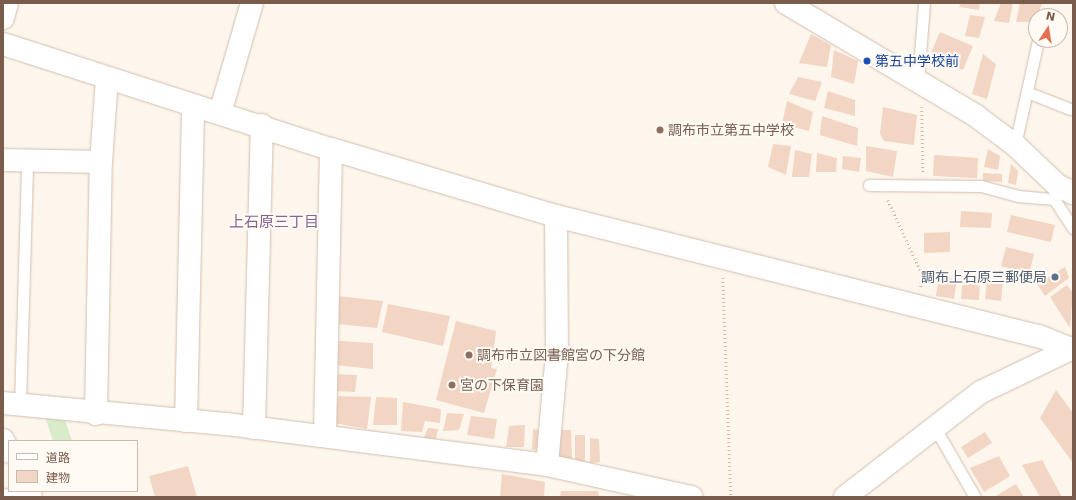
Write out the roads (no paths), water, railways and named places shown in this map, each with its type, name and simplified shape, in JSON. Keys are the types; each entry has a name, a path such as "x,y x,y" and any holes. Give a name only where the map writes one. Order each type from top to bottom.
{"street":[{"path":"3,18 6,3"},
{"path":"220,113 252,3"},
{"path":"786,3 920,82 1015,145 1061,192"},
{"path":"3,44 107,79 262,125 331,149 556,216 722,260 1039,336 1072,348"},
{"path":"96,414 101,162 107,79"},
{"path":"186,422 193,105"},
{"path":"254,428 262,125"},
{"path":"326,436 331,149"},
{"path":"3,160 101,162"},
{"path":"547,465 556,354 556,216"},
{"path":"845,497 981,392 1072,348"},
{"path":"12,403 96,414 326,436 547,465 691,497"},
{"path":"3,440 8,450"}],"lane":[{"path":"920,82 924,3"},
{"path":"1015,145 1036,48"},
{"path":"1027,92 1070,109"},
{"path":"12,403 27,161"},
{"path":"869,185 981,186 1018,196 1061,192 1073,228"},
{"path":"935,428 975,497"},
{"path":"3,494 23,497"}],"place":[{"name":"第五中学校前","path":"867,61"},
{"name":"調布市立第五中学校","path":"660,130"},
{"name":"調布上石原三郵便局","path":"1055,277"},
{"name":"調布市立図書館宮の下分館","path":"469,355"},
{"name":"宮の下保育園","path":"452,385"}],"district":[{"name":"上石原三丁目","path":"274,223"}]}
